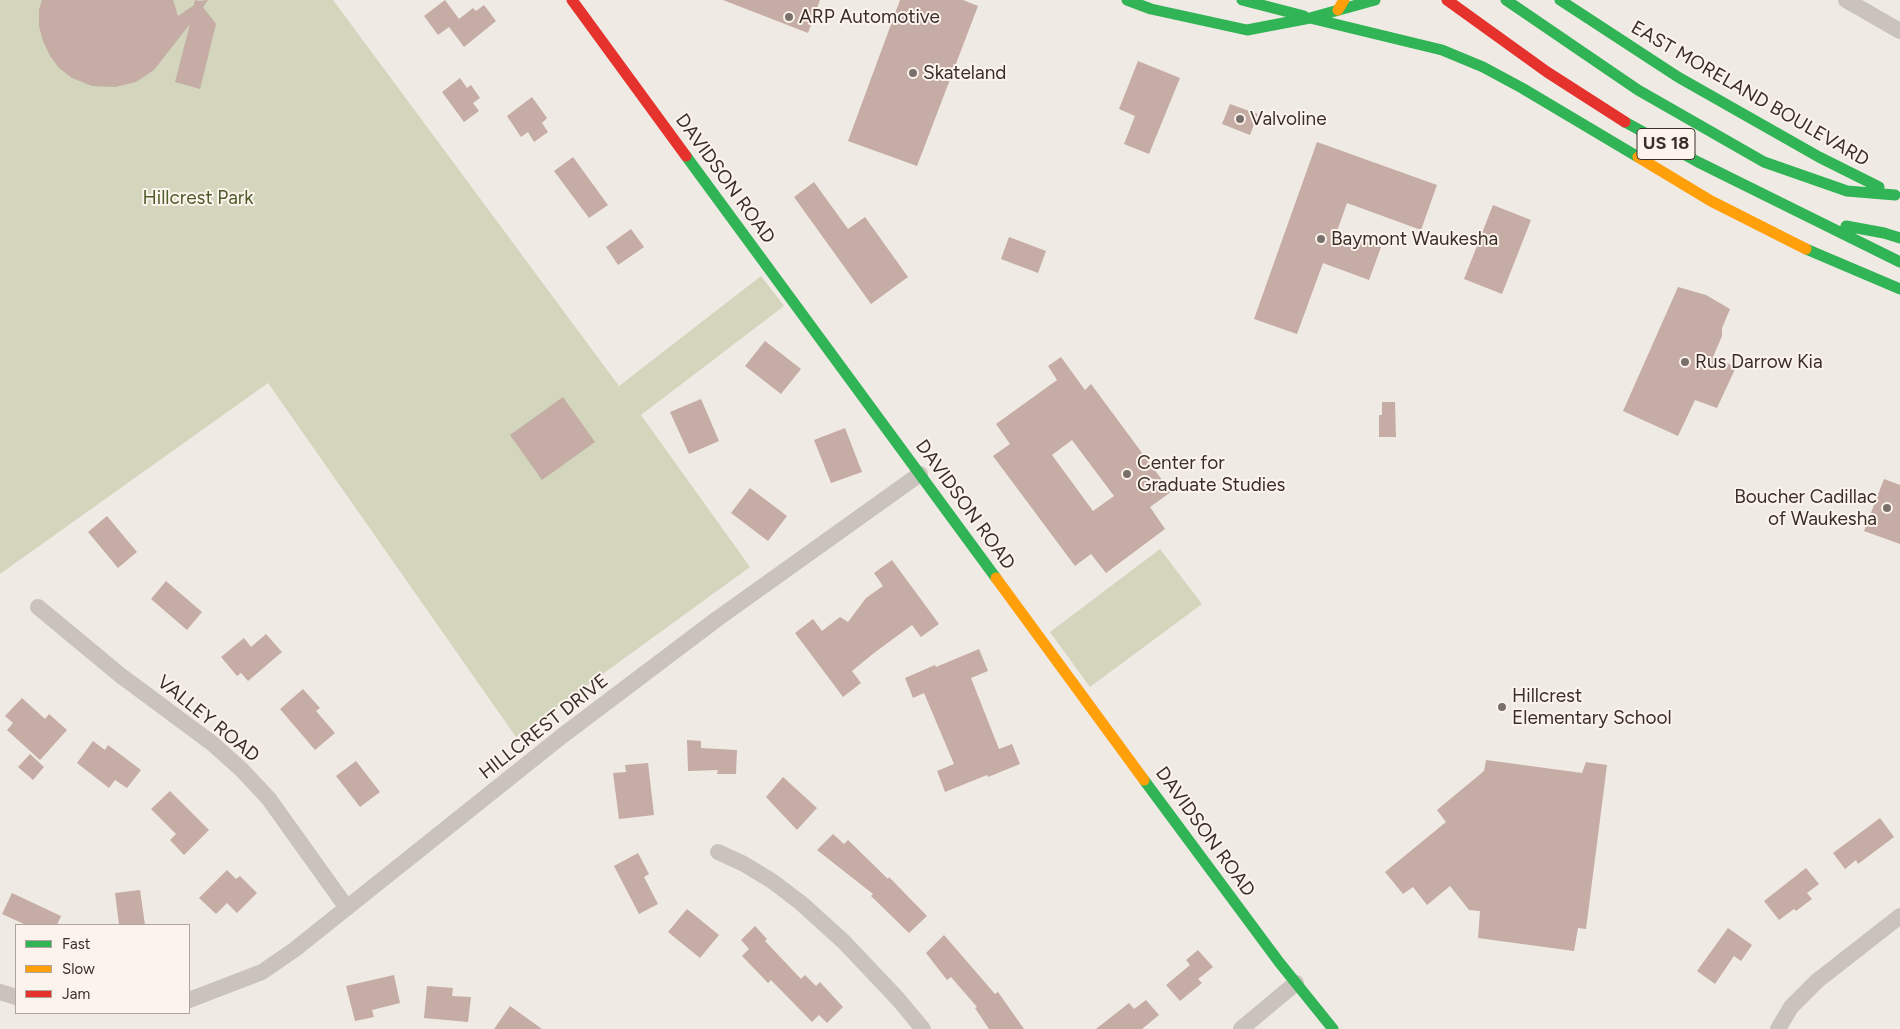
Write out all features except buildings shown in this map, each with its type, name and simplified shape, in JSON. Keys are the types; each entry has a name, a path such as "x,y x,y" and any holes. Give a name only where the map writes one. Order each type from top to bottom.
{"main road":[{"name":"DAVIDSON ROAD","path":"572,0 1225,890 1296,983 1334,1029"},
{"path":"1127,0 1151,9 1200,22 1247,30 1310,18 1341,5 1375,0"},
{"path":"1162,0 1180,4"},
{"path":"1242,0 1442,50 1482,67 1522,88 1711,200 1802,247 1900,288"},
{"name":"US 18","path":"1448,0 1547,72 1622,122 1698,162 1900,262"},
{"path":"1506,0 1638,90 1764,162 1847,191 1898,196"},
{"name":"EAST MORELAND BOULEVARD","path":"1560,0 1678,77 1819,157 1898,196"},
{"path":"1816,220 1884,233 1900,238"}],"street":[{"path":"1846,0 1900,31"},
{"name":"HILLCREST DRIVE","path":"190,1000 262,972 294,950 562,736 717,619 920,474"},
{"name":"VALLEY ROAD","path":"38,607 120,675 213,744 242,770 269,799 348,908"},
{"path":"718,852 744,864 772,881 801,903 844,942 898,999 923,1029"},
{"path":"1778,1029 1791,1007 1817,981 1900,916"},
{"path":"1241,1029 1296,983"},
{"path":"0,992 15,996"}],"green space":[{"name":"Hillcrest Park","path":"0,0 333,0 619,386 761,276 784,306 641,415 750,567 516,737 268,383 0,574"},
{"path":"1160,549 1202,604 1090,687 1050,632"}],"traffic: fast":[{"path":"1127,0 1151,9 1247,30 1310,18 1375,0"},
{"path":"1242,0 1304,16"},
{"path":"1506,0 1638,90 1764,162 1847,191 1895,195"},
{"path":"1560,0 1678,77 1819,157 1879,187"},
{"path":"1310,18 1442,50 1483,67 1638,157"},
{"path":"1625,122 1698,162 1900,262"},
{"path":"686,156 996,578"},
{"path":"1846,226 1900,238"},
{"path":"1806,249 1900,289"},
{"path":"1144,780 1279,962 1333,1029"}],"traffic: slow":[{"path":"1338,10 1344,0"},
{"path":"1638,157 1711,201 1806,249"},
{"path":"996,578 1144,780"}],"traffic: jam":[{"path":"572,0 686,156"},
{"path":"1447,0 1547,72 1625,122"}],"place":[{"name":"ARP Automotive","path":"789,17"},
{"name":"Skateland","path":"913,73"},
{"name":"Valvoline","path":"1240,119"},
{"name":"Baymont Waukesha","path":"1321,239"},
{"name":"Rus Darrow Kia","path":"1685,362"},
{"name":"Center for Graduate Studies","path":"1127,474"},
{"name":"Boucher Cadillac of Waukesha","path":"1887,508"},
{"name":"Hillcrest Elementary School","path":"1502,707"}]}
